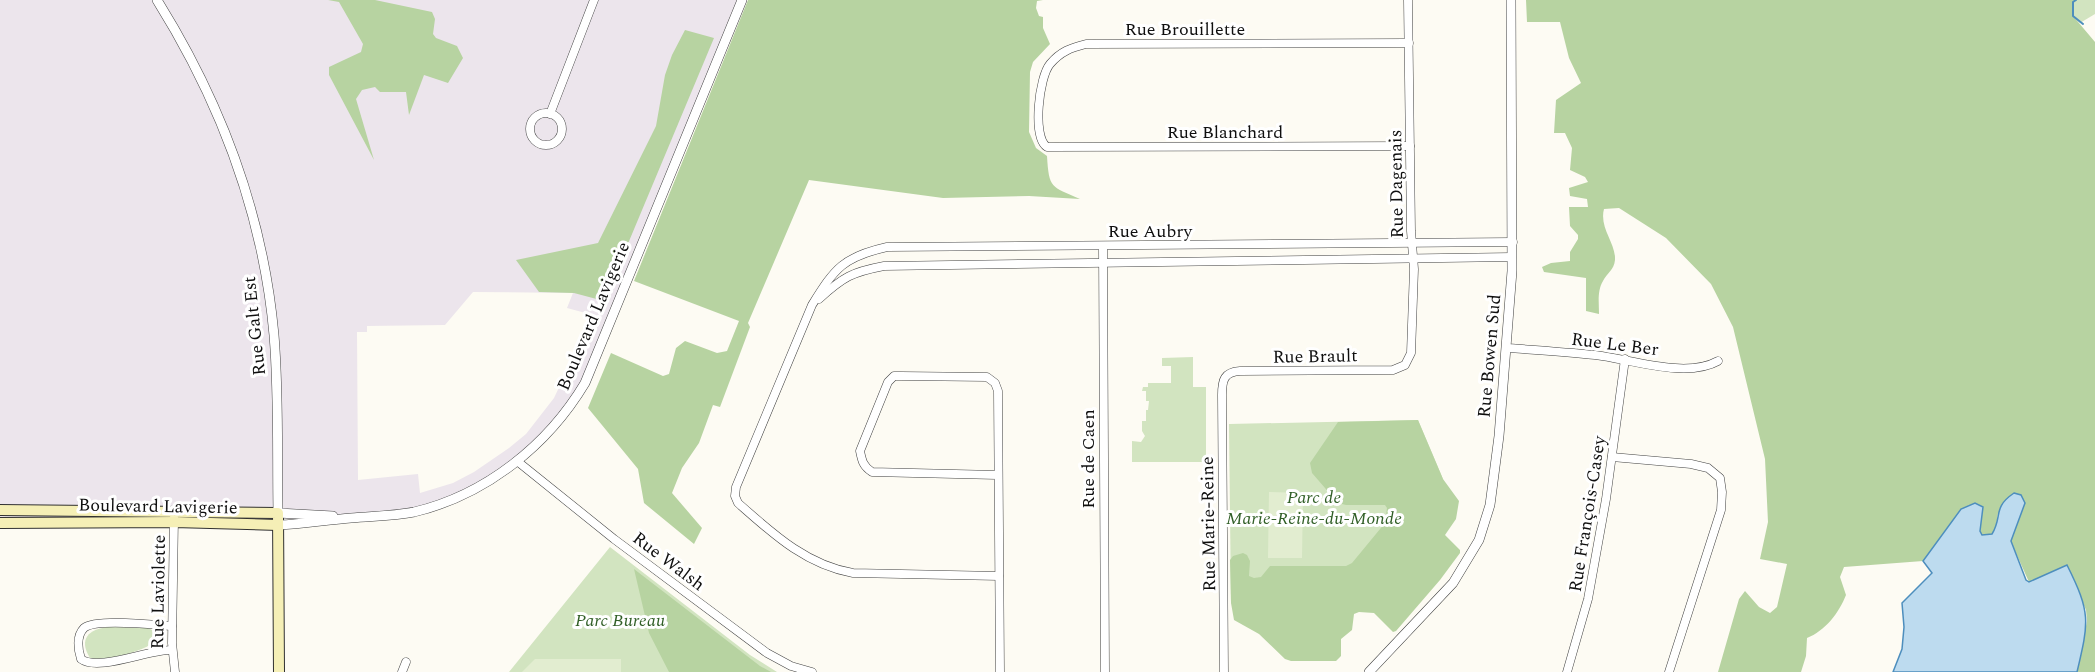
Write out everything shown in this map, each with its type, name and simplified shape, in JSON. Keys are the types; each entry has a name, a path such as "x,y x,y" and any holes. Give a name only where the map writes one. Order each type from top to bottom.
{"main road":[{"name":"Boulevard Lavigerie","path":"0,510 174,517 278,525"},
{"name":"Boulevard Lavigerie","path":"0,523 278,513"},
{"name":"Rue Galt Est","path":"278,513 279,672"}],"street":[{"name":"Rue Galt Est","path":"157,0 179,36 217,110 241,175 259,240 274,336 278,513"},
{"path":"550,114 594,0"},
{"name":"Boulevard Lavigerie","path":"278,525 394,515 431,507 480,485 517,461 550,430 573,404 585,383 742,0"},
{"name":"Rue Dagenais","path":"1405,366 1411,353 1413,257 1408,0"},
{"name":"Rue Bowen Sud","path":"1369,672 1453,583 1479,540 1490,505 1507,348 1513,242 1511,0"},
{"name":"Rue Brouillette","path":"1042,144 1039,91 1050,64 1064,50 1086,44 1409,43"},
{"path":"550,114 556,117 562,128 557,140 545,145 534,139 530,126 538,115 550,114"},
{"name":"Rue Blanchard","path":"1042,144 1047,147 1410,146"},
{"name":"Rue Aubry","path":"999,576 853,573 834,570 778,538 738,502 735,496 736,488 812,305 828,279 849,258 887,247 1513,242"},
{"name":"Rue de Caen","path":"1103,246 1105,672"},
{"name":"Rue Aubry","path":"812,305 840,280 860,270 884,266 1512,257"},
{"name":"Rue Le Ber","path":"1507,348 1625,359 1690,368 1703,367 1718,361"},
{"name":"Rue François-Casey","path":"1567,672 1588,600 1612,457 1625,359"},
{"name":"Rue Brault","path":"1225,376 1240,371 1393,370 1405,366"},
{"path":"997,475 872,472 866,468 860,451 888,382 894,376 913,376 987,377 995,383 998,391 1000,672"},
{"name":"Rue Marie-Reine","path":"1224,672 1221,395 1225,376"},
{"path":"1612,457 1691,464 1708,468 1720,478 1722,492 1720,510 1669,672"},
{"name":"Rue Walsh","path":"517,461 614,539 767,653 790,666 812,672"},
{"name":"Boulevard Lavigerie","path":"278,513 350,518"},
{"name":"Rue Laviolette","path":"174,517 172,650 175,672"},
{"path":"172,626 97,623 85,628 79,637 78,644 81,659 91,664 109,663 152,652 172,650"},
{"path":"402,672 406,662"}],"shaded area":[{"path":"0,0 742,0 585,383 517,461 431,507 350,518 0,517","holes":["473,292 573,293 567,308 593,315 554,398 526,434 474,472 453,483 420,493 418,474 358,480 357,332 367,332 367,326 445,325"]}],"green space":[{"path":"328,0 375,0 432,12 435,19 433,34 436,38 457,46 463,58 448,83 424,75 409,115 406,92 380,92 375,87 362,90 356,99 374,160 329,75 329,67 361,52 363,44 339,2"},
{"path":"748,0 1043,0 1037,1 1036,8 1039,16 1043,17 1043,28 1050,44 1033,62 1030,72 1029,132 1036,148 1047,156 1049,175 1053,185 1080,199 1029,196 943,198 809,180 748,323 750,327 720,407 713,405 699,443 682,468 672,493 702,528 694,544 644,503 638,469 588,408 611,353 663,376 669,374 676,348 685,341 717,353 727,351 739,321 634,281"},
{"path":"1526,0 2074,0 2073,16 2095,42 2095,672 2077,672 2087,621 2086,610 2067,566 2029,582 1998,513 1996,527 1992,534 1982,535 1980,531 1983,507 1961,509 1923,561 1844,567 1840,577 1846,595 1831,621 1820,631 1807,638 1806,656 1801,672 1718,672 1739,599 1745,591 1759,607 1770,613 1777,607 1787,564 1760,559 1768,522 1765,459 1733,327 1711,284 1666,238 1619,208 1604,209 1604,223 1615,260 1601,285 1599,314 1586,311 1586,278 1544,272 1542,267 1551,263 1570,261 1570,252 1578,235 1570,226 1569,207 1588,207 1587,199 1570,196 1569,188 1588,182 1585,177 1570,170 1572,148 1565,133 1554,133 1556,100 1581,83 1569,58 1560,22 1527,22"},
{"path":"2074,0 2095,0 2095,14 2080,23 2073,16"},
{"path":"685,30 714,38 604,301 574,293 539,292 516,260 598,243 656,126 665,75"},
{"path":"1193,357 1193,387 1206,387 1206,462 1132,462 1132,441 1141,442 1145,436 1142,431 1142,421 1146,421 1149,401 1146,401 1146,391 1142,391 1143,387 1148,387 1148,383 1171,383 1171,366 1162,366 1162,358"},
{"name":"Parc de Marie-Reine-du-Monde","path":"1418,420 1443,479 1305,660 1231,603 1229,424"},
{"path":"1418,420 1443,479 1459,501 1456,519 1445,535 1460,550 1460,553 1396,631 1393,632 1374,613 1359,612 1354,614 1352,630 1341,639 1341,656 1336,661 1285,659 1259,634 1234,620 1231,603 1230,560 1233,556 1243,553 1247,555 1250,561 1249,576 1254,578 1261,577 1270,566 1346,566 1352,563 1385,523 1387,508 1385,505 1338,503 1312,473 1310,463 1338,422"},
{"path":"1269,492 1303,493 1302,558 1268,558"},
{"name":"Parc Bureau","path":"610,547 750,655 777,672 509,672"},
{"path":"634,569 760,666 771,672 669,672 649,633"},
{"path":"108,627 148,628 152,630 155,640 144,648 125,655 90,658 85,645 87,636 95,630"},
{"path":"535,659 621,659 621,672 522,672"}],"water":[{"path":"2014,493 2021,495 2025,503 2011,541 2026,580 2029,582 2067,565 2080,595 2086,617 2084,641 2077,672 1893,672 1902,649 1904,627 1902,603 1932,573 1923,561 1961,509 1975,503 1983,507 1980,531 1982,535 1992,534 2000,508"}],"waterway":[{"path":"2076,0 2073,2 2073,16 2083,24"}]}
